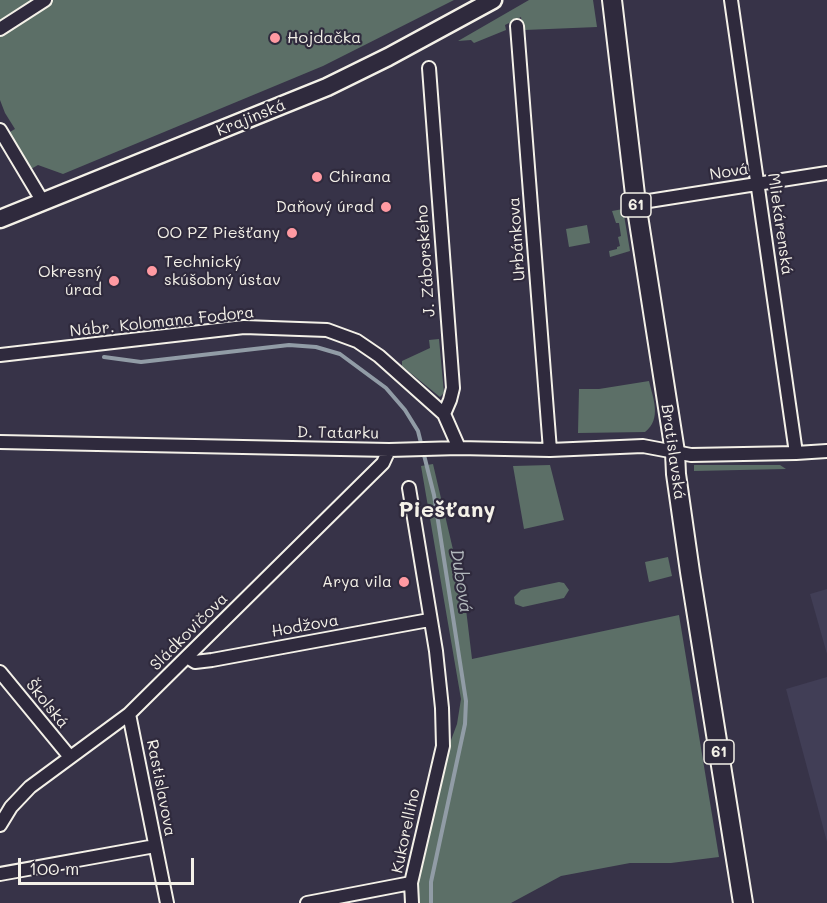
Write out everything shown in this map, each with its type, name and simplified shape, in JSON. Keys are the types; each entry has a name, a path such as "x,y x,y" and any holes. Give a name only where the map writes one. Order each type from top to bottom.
{"main road":[{"name":"Krajinská","path":"0,219 327,87 493,0"},
{"name":"Bratislavská","path":"612,1 636,202 675,452 690,572 743,903"}],"street":[{"path":"0,29 45,0"},
{"name":"Mliekárenská","path":"731,0 796,453"},
{"name":"Urbánkova","path":"517,26 550,450"},
{"name":"J. Záborského","path":"429,68 453,388 444,414"},
{"path":"0,130 43,202"},
{"name":"Nová","path":"636,202 827,173"},
{"name":"Nábr. Kolomana Fodora","path":"0,355 244,327 327,330 357,341 379,356 444,414"},
{"path":"444,414 459,448"},
{"name":"D. Tatarku","path":"0,442 395,450 459,448 550,450 643,446 691,455 827,451"},
{"name":"Sládkovičova","path":"0,825 11,807 30,787 129,714 395,450"},
{"path":"409,488 429,620"},
{"name":"Hodžova","path":"187,657 195,662 212,660 429,620"},
{"name":"Kukorelliho","path":"412,903 411,883 443,746 436,651 429,620"},
{"name":"Školská","path":"0,672 70,757"},
{"name":"Rastislavova","path":"129,714 167,903"},
{"path":"0,874 155,846"},
{"path":"307,903 411,883"}],"shaded area":[{"path":"827,589 827,654 810,594"},
{"path":"827,677 827,842 786,689"}],"green space":[{"path":"0,0 454,0 323,66 63,174 38,165 31,169 8,133 15,129 0,100"},
{"path":"529,0 593,0 597,27 525,30 521,17 505,25 506,30 474,43 471,40 458,41"},
{"path":"623,209 630,251 610,257 609,251 620,246 618,237 621,236 619,223 616,223 612,211"},
{"path":"587,225 590,243 569,247 566,229"},
{"path":"439,339 444,393 440,397 402,366 402,361 430,348 429,340"},
{"path":"649,381 655,415 645,432 578,433 579,389 599,389"},
{"path":"433,464 465,601 472,659 679,615 719,857 671,863 630,863 561,876 511,903 416,903 415,886 447,751 457,724 461,699 421,466"},
{"path":"550,465 564,520 524,529 513,466"},
{"path":"694,465 780,465 786,469 694,471"},
{"path":"668,557 672,576 649,582 645,562"},
{"path":"564,583 569,590 564,598 523,607 515,604 514,597 521,590"}],"waterway":[{"name":"Dubová","path":"104,357 141,362 289,345 316,347 340,354 386,388 405,410 418,431 434,495 466,701 465,724 431,882 431,903"}],"place":[{"name":"Hojdačka","path":"275,38"},
{"name":"Chirana","path":"317,177"},
{"name":"Daňový úrad","path":"386,207"},
{"name":"OO PZ Piešťany","path":"292,233"},
{"name":"Technický skúšobný ústav","path":"152,271"},
{"name":"Okresný úrad","path":"114,281"},
{"name":"Arya vila","path":"404,582"}],"district":[{"name":"Piešťany","path":"447,510"}]}
